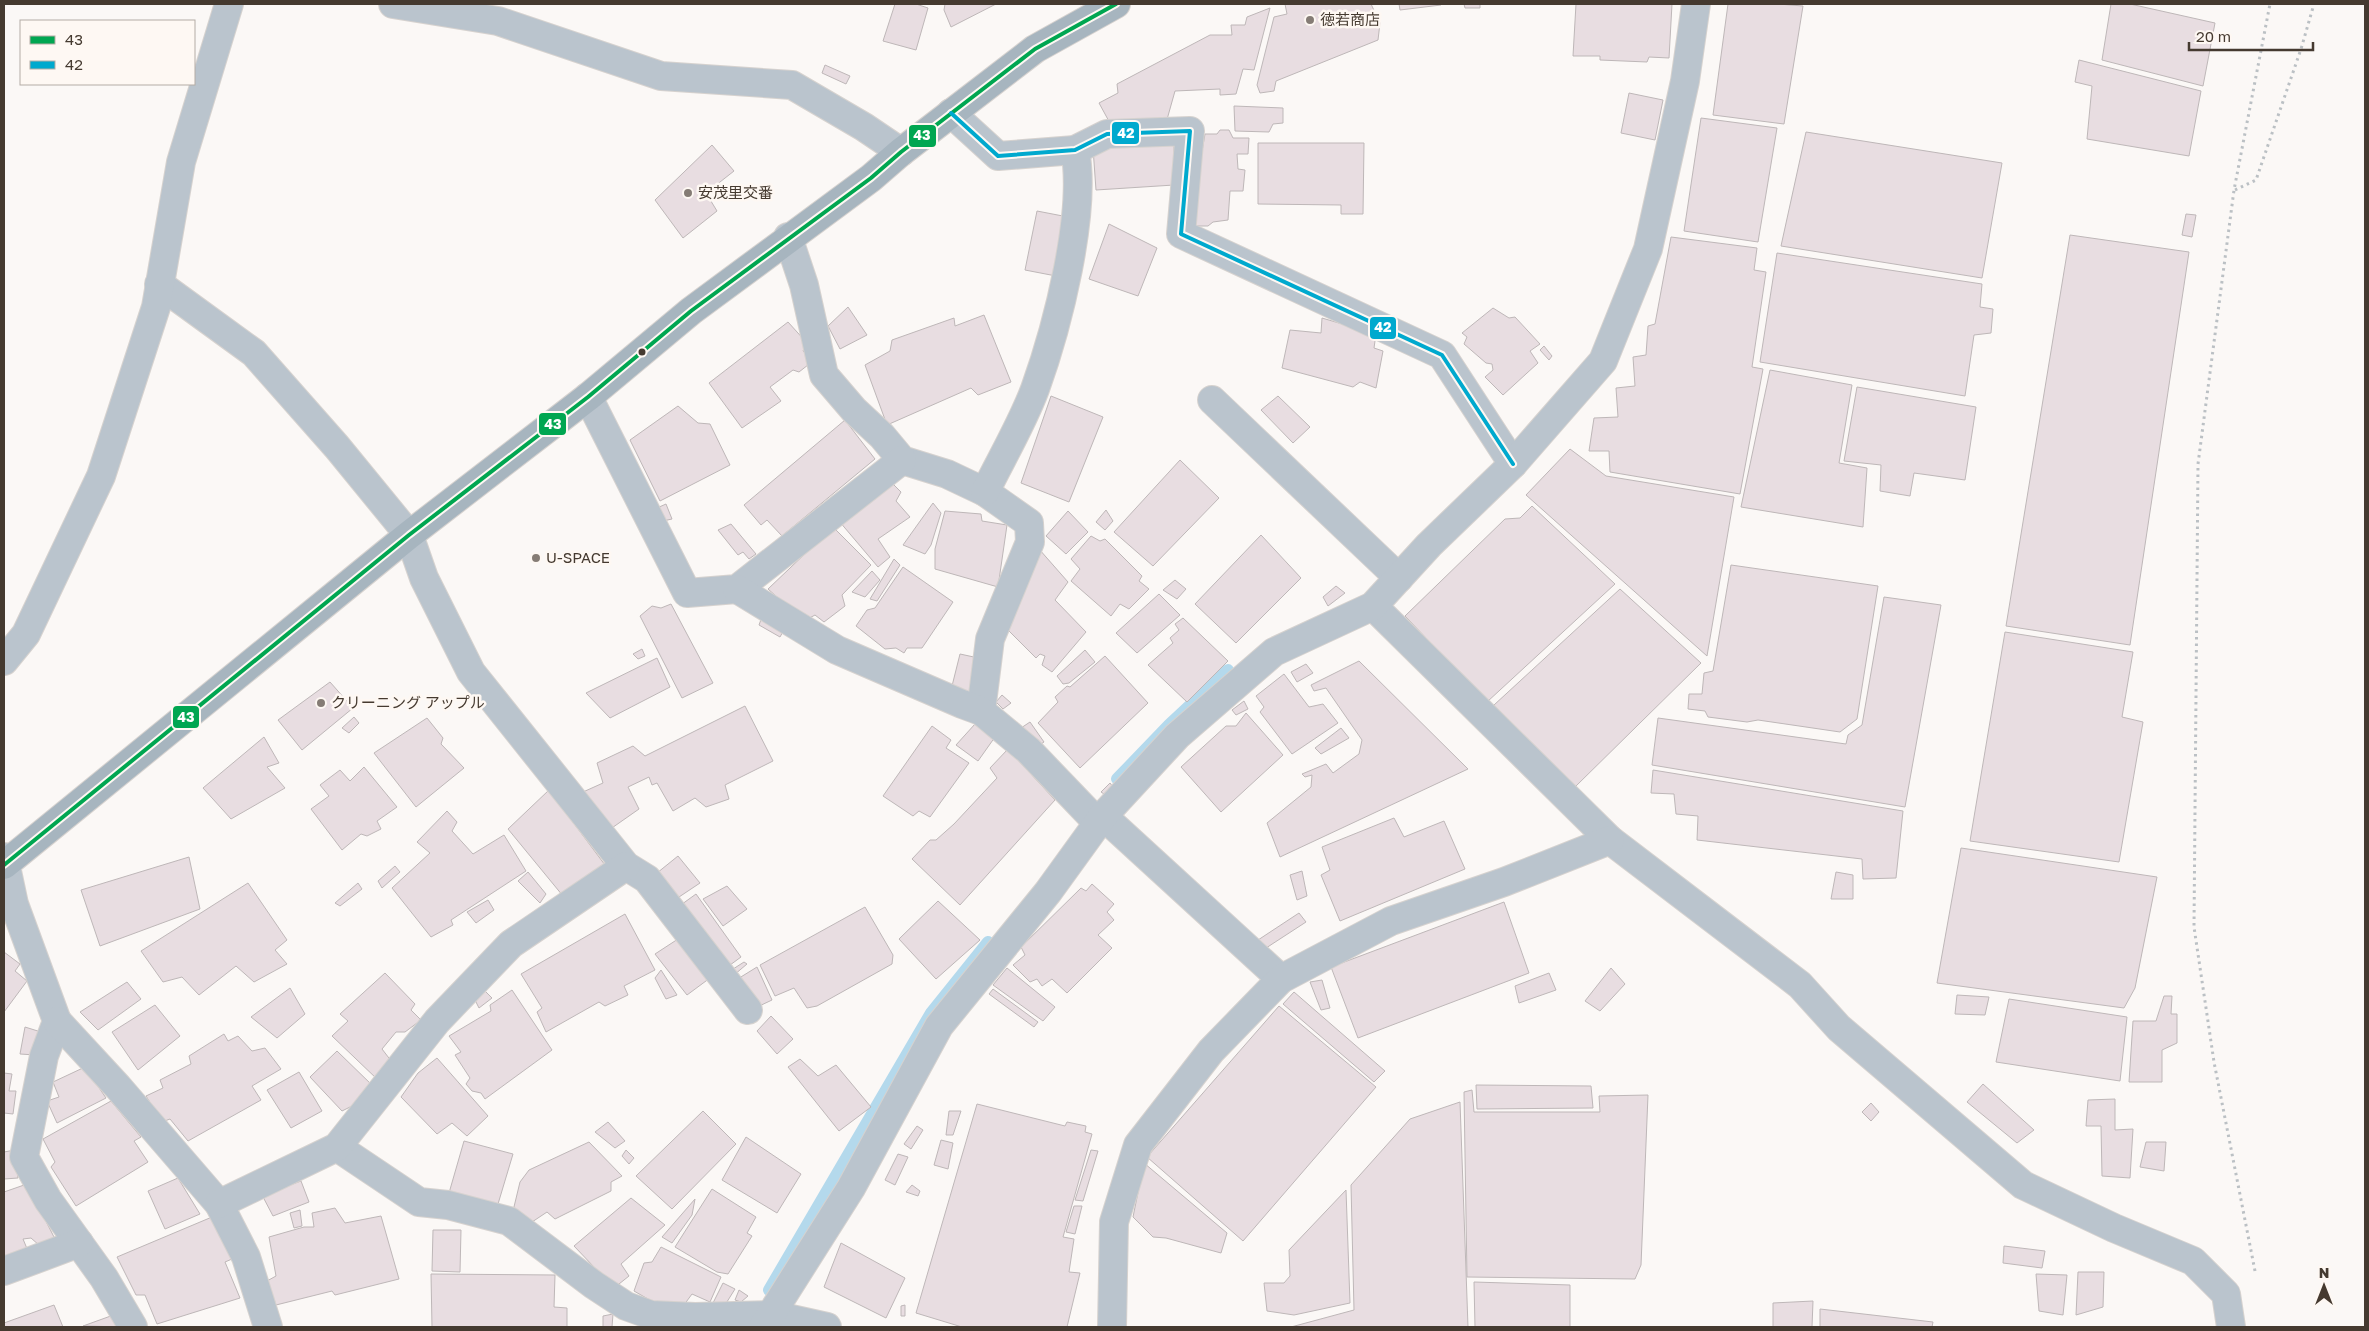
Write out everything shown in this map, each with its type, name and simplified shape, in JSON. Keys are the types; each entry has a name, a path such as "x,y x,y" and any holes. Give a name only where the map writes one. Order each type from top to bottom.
{"highway":[{"path":"4,862 409,535 588,397 690,311 788,237 871,178 951,112 1035,50 1116,4"}],"street":[{"path":"4,660 26,634 101,476 156,307 181,162 229,4"},
{"path":"394,4 498,21 661,76 792,85 901,152"},
{"path":"768,1321 851,1188 939,1026 1048,892 1100,820 1178,736 1274,652 1373,606 1429,545 1513,464 1602,361 1621,320 1648,249 1685,81 1696,4"},
{"path":"951,112 998,156 1075,150 1107,134 1190,131 1181,234 1442,355 1513,464"},
{"path":"985,492 1034,390 1060,304 1075,224 1078,167 1075,150"},
{"path":"788,237 804,285 824,375 854,410 882,436 902,460 947,474 985,492 1029,523 1030,542 990,639 981,711"},
{"path":"159,284 254,353 337,446 409,535 424,578 471,672 626,866 647,879 748,1010"},
{"path":"588,397 687,593 737,588 902,460"},
{"path":"1212,400 1399,578"},
{"path":"737,588 837,650 981,711 1028,750 1100,820 1281,980"},
{"path":"1373,606 1610,840 1800,985 1839,1028 2023,1184 2114,1228 2193,1261 2226,1294 2231,1327"},
{"path":"1112,1327 1114,1222 1138,1145 1211,1051 1281,980 1391,921 1504,882 1610,840"},
{"path":"4,862 14,904 57,1021 118,1087 218,1204 246,1256 268,1327"},
{"path":"218,1204 337,1147 437,1021 511,944 626,866"},
{"path":"57,1021 44,1056 24,1157 48,1200 104,1278 133,1327"},
{"path":"337,1147 419,1202 448,1205 509,1221 594,1285 626,1306 651,1315 768,1321 827,1327"},
{"path":"4,1271 79,1244"}],"path":[{"path":"2257,1279 2214,1062 2194,927 2198,464 2234,190 2270,4"},
{"path":"2234,190 2256,180 2301,50 2314,4"}],"building":[{"path":"895,4 916,4 928,8 916,50 883,41"},
{"path":"945,4 996,4 951,27 944,10"},
{"path":"1285,4 1371,4 1380,23 1378,40 1276,81 1274,91 1260,93 1257,85 1274,17 1287,14"},
{"path":"1399,4 1441,4 1441,5 1400,10"},
{"path":"1464,4 1480,4 1480,8 1465,8"},
{"path":"1576,4 1672,4 1669,58 1649,57 1647,62 1600,60 1600,56 1573,56"},
{"path":"1728,4 1803,6 1784,124 1713,115"},
{"path":"2111,4 2130,4 2215,23 2203,86 2102,60"},
{"path":"1270,8 1254,70 1243,69 1236,94 1220,95 1220,89 1175,91 1166,123 1111,125 1099,103 1118,93 1117,84 1210,35 1232,35 1231,25 1245,25 1247,17"},
{"path":"2079,60 2201,91 2189,156 2087,139 2092,86 2075,82"},
{"path":"825,65 850,76 846,84 822,73"},
{"path":"1629,93 1663,100 1655,140 1621,133"},
{"path":"1234,106 1283,108 1283,123 1273,124 1269,132 1235,131"},
{"path":"1701,118 1777,128 1758,242 1684,231"},
{"path":"1220,130 1229,130 1233,138 1249,138 1248,154 1237,154 1238,169 1245,170 1243,191 1230,191 1228,220 1213,222 1208,226 1189,226 1205,134 1217,134"},
{"path":"1806,132 2002,163 1982,278 1781,246"},
{"path":"1174,143 1174,185 1096,190 1093,148"},
{"path":"1258,143 1364,143 1363,214 1341,214 1341,205 1258,204"},
{"path":"712,145 734,171 706,193 717,211 683,238 655,200"},
{"path":"1037,211 1068,217 1056,276 1025,270"},
{"path":"2186,214 2196,215 2192,237 2182,235"},
{"path":"1109,224 1157,248 1138,296 1089,279"},
{"path":"2070,235 2189,252 2130,645 2006,626"},
{"path":"1671,237 1757,248 1754,270 1766,272 1752,367 1763,369 1740,494 1610,472 1609,451 1589,451 1594,418 1618,417 1616,388 1635,386 1633,357 1646,355 1648,326 1655,324"},
{"path":"1777,253 1982,284 1980,307 1993,309 1991,333 1974,335 1965,396 1760,362"},
{"path":"848,307 867,335 840,349 828,326"},
{"path":"1493,308 1509,318 1515,317 1540,344 1530,351 1538,363 1503,395 1485,377 1493,370 1492,364 1486,363 1464,344 1467,337 1462,333"},
{"path":"984,315 1011,382 978,395 971,388 887,425 865,365 890,351 892,340 954,318 955,326"},
{"path":"1322,318 1376,334 1374,348 1383,351 1376,388 1360,382 1353,387 1282,368 1290,330 1321,333"},
{"path":"788,322 807,343 803,351 813,361 799,372 793,370 770,387 781,401 742,428 709,383"},
{"path":"1544,346 1552,356 1549,360 1540,350"},
{"path":"1770,370 1852,385 1839,463 1867,468 1863,527 1741,507"},
{"path":"1857,387 1976,407 1965,480 1914,473 1910,496 1880,491 1881,465 1844,461"},
{"path":"1051,396 1103,417 1069,502 1021,483"},
{"path":"1278,396 1310,427 1293,443 1261,410"},
{"path":"678,406 698,423 710,424 730,465 660,501 630,440"},
{"path":"845,420 875,459 782,536 767,520 761,525 744,505"},
{"path":"1570,449 1606,476 1734,497 1707,656 1526,495"},
{"path":"1180,460 1219,498 1153,566 1114,532"},
{"path":"892,483 901,492 896,501 910,517 878,539 890,557 878,567 839,521"},
{"path":"933,503 941,513 931,545 925,554 903,545"},
{"path":"666,504 672,519 663,521 657,508"},
{"path":"1532,506 1615,584 1487,702 1405,616 1505,519 1520,518"},
{"path":"1106,510 1113,521 1105,530 1096,522"},
{"path":"945,511 981,514 982,521 1007,525 998,587 935,569 935,549"},
{"path":"1068,511 1088,532 1066,554 1046,536"},
{"path":"731,524 756,554 749,559 743,552 738,555 718,530"},
{"path":"833,527 871,565 842,595 845,606 824,622 815,615 804,621 768,589"},
{"path":"1261,535 1301,578 1236,643 1195,604"},
{"path":"1091,536 1100,541 1105,539 1142,576 1139,581 1149,589 1129,609 1120,604 1111,616 1071,581 1080,569 1071,559"},
{"path":"1039,549 1068,582 1055,600 1086,632 1052,672 1042,665 1045,656 1040,654 1036,658 1006,628"},
{"path":"894,559 900,565 877,601 870,599"},
{"path":"1731,565 1878,586 1857,719 1840,732 1758,720 1747,722 1708,717 1705,711 1688,709 1689,694 1702,694 1704,673 1713,671"},
{"path":"903,567 953,602 922,648 907,648 904,653 896,648 885,649 856,626 867,610 875,608"},
{"path":"872,571 880,580 865,597 852,592"},
{"path":"1175,580 1186,589 1177,599 1163,590"},
{"path":"1336,586 1345,593 1328,606 1323,597"},
{"path":"1620,589 1701,663 1575,787 1494,705"},
{"path":"1159,594 1180,615 1137,653 1116,633"},
{"path":"1884,597 1941,605 1905,807 1652,765 1658,718 1846,744 1848,735 1862,725"},
{"path":"671,604 713,683 682,698 640,616 652,606 661,608"},
{"path":"763,614 785,628 780,637 759,625"},
{"path":"1183,618 1228,661 1187,702 1148,665 1173,643 1170,638 1179,630 1175,624"},
{"path":"2005,632 2133,652 2122,717 2143,722 2119,862 1970,841"},
{"path":"642,649 645,656 638,659 633,654"},
{"path":"1085,650 1095,662 1069,683 1063,684 1057,676"},
{"path":"960,654 983,659 974,694 952,686"},
{"path":"1105,656 1148,703 1080,768 1038,723 1058,702 1055,697 1067,686 1070,687"},
{"path":"657,658 670,687 610,718 586,693"},
{"path":"1359,661 1468,769 1280,857 1267,823 1311,787 1312,775 1305,777 1302,774 1326,764 1333,773 1359,754 1362,740 1326,688 1314,691 1311,685"},
{"path":"1306,664 1313,673 1297,682 1291,672"},
{"path":"1284,674 1309,707 1323,704 1338,723 1292,754 1260,712 1264,707 1256,696"},
{"path":"330,682 353,708 302,750 278,720"},
{"path":"1002,695 1011,703 1003,709 996,702"},
{"path":"1244,701 1248,709 1236,715 1232,710"},
{"path":"745,706 773,761 725,785 729,799 706,807 695,798 673,811 657,783 652,785 649,777 628,787 639,809 609,830 583,792 603,783 597,763 633,746 645,756"},
{"path":"1246,713 1283,755 1221,812 1181,767 1226,726 1236,726"},
{"path":"354,717 359,723 349,733 342,728"},
{"path":"427,718 443,738 441,744 464,768 416,807 374,753"},
{"path":"1030,722 1044,742 1038,746 1021,728"},
{"path":"975,724 995,737 978,761 956,745"},
{"path":"932,726 951,740 946,748 969,763 930,817 919,811 913,816 883,796"},
{"path":"1341,728 1349,738 1321,754 1315,748"},
{"path":"264,737 279,763 267,767 285,788 231,819 203,788"},
{"path":"1008,749 1055,800 960,905 912,859 930,840 936,840 954,824 997,778 990,768"},
{"path":"364,767 397,807 377,821 381,829 367,836 361,834 342,850 311,809 329,796 320,785 340,770 350,781"},
{"path":"1653,770 1903,811 1896,878 1863,879 1862,859 1697,840 1698,816 1676,814 1674,794 1651,793"},
{"path":"1110,783 1113,787 1104,794 1101,792"},
{"path":"549,790 605,865 563,896 508,829"},
{"path":"447,811 457,822 452,831 473,854 504,835 526,871 451,920 453,925 431,937 392,888 430,853 417,842"},
{"path":"1394,818 1404,837 1444,821 1465,869 1340,921 1321,875 1330,870 1322,847"},
{"path":"1961,848 2157,877 2135,988 2124,1008 1937,983"},
{"path":"678,856 700,883 676,899 657,873"},
{"path":"189,857 200,909 100,946 81,890"},
{"path":"395,866 400,872 382,888 378,881"},
{"path":"1302,871 1307,896 1297,900 1290,875"},
{"path":"528,872 546,894 540,903 518,881"},
{"path":"1836,872 1853,875 1853,899 1831,899"},
{"path":"248,883 287,940 275,950 287,964 254,982 236,966 199,995 182,977 163,982 141,951"},
{"path":"358,883 362,889 340,906 335,903"},
{"path":"1092,884 1114,904 1107,912 1114,920 1098,935 1112,948 1067,993 1052,979 1042,986 1037,979 1030,982 1013,965 1025,955 1021,947 1081,888 1086,891"},
{"path":"727,886 747,909 723,926 703,899"},
{"path":"696,894 741,957 726,968 678,907"},
{"path":"488,900 494,910 476,923 467,912"},
{"path":"938,901 980,940 936,979 899,939"},
{"path":"1504,902 1529,973 1358,1038 1331,967"},
{"path":"865,907 893,955 892,964 817,1006 807,1008 794,988 775,996 760,965"},
{"path":"1299,913 1306,922 1263,950 1255,942"},
{"path":"625,914 655,970 624,986 628,995 605,1006 599,1002 546,1032 537,1012 542,1008 521,974"},
{"path":"678,939 710,978 687,995 655,954"},
{"path":"4,952 20,964 15,971 27,981 4,1012"},
{"path":"744,962 747,964 734,975 730,971"},
{"path":"757,967 772,1000 755,1008 736,980"},
{"path":"1007,968 1055,1007 1043,1021 993,985"},
{"path":"1611,968 1625,984 1600,1011 1585,1001"},
{"path":"661,970 677,995 666,999 655,978"},
{"path":"385,973 415,1004 411,1010 421,1020 405,1032 396,1032 382,1049 392,1062 378,1080 332,1036 348,1021 340,1014"},
{"path":"1549,973 1556,990 1519,1003 1515,986"},
{"path":"1322,980 1330,1008 1321,1010 1310,982"},
{"path":"127,982 141,999 98,1030 80,1012"},
{"path":"290,988 305,1014 277,1038 251,1017"},
{"path":"993,989 1038,1022 1034,1027 989,994"},
{"path":"484,990 492,998 479,1008 474,998"},
{"path":"512,990 552,1050 485,1099 481,1093 472,1091 466,1084 470,1078 455,1055 461,1052 449,1036 491,1011 490,1005"},
{"path":"1294,992 1385,1071 1374,1082 1283,1004"},
{"path":"1957,995 1989,997 1985,1015 1955,1014"},
{"path":"2164,996 2172,996 2171,1014 2177,1014 2177,1043 2162,1050 2162,1082 2129,1082 2133,1021 2156,1021"},
{"path":"2009,999 2127,1017 2120,1081 1996,1062"},
{"path":"155,1005 180,1036 138,1070 112,1032"},
{"path":"1279,1006 1376,1087 1243,1241 1147,1157"},
{"path":"771,1016 793,1039 777,1054 757,1031"},
{"path":"25,1027 41,1032 35,1055 20,1054"},
{"path":"224,1034 228,1041 238,1036 252,1051 265,1048 281,1069 252,1086 261,1100 188,1141 170,1119 162,1122 146,1096 163,1088 160,1080 191,1064 189,1056"},
{"path":"337,1051 373,1086 352,1106 342,1111 310,1077"},
{"path":"437,1058 488,1116 467,1136 452,1123 437,1134 401,1097 418,1073"},
{"path":"800,1059 818,1076 836,1065 871,1107 839,1131 788,1067"},
{"path":"85,1067 106,1098 57,1123 47,1101 59,1097 53,1082"},
{"path":"299,1072 322,1111 291,1128 267,1090"},
{"path":"4,1073 12,1074 9,1091 16,1091 13,1114 4,1113"},
{"path":"1983,1084 2034,1130 2017,1143 1967,1102"},
{"path":"1476,1085 1591,1086 1593,1108 1477,1109"},
{"path":"1472,1090 1474,1112 1600,1112 1599,1096 1648,1095 1641,1265 1635,1279 1467,1277 1464,1092"},
{"path":"2115,1099 2115,1130 2133,1129 2130,1178 2102,1176 2101,1126 2086,1126 2088,1100"},
{"path":"111,1101 141,1137 134,1141 148,1162 76,1206 51,1167 55,1162 43,1139"},
{"path":"1460,1102 1468,1327 1291,1327 1354,1310 1351,1185 1410,1119"},
{"path":"1871,1103 1879,1112 1871,1121 1862,1112"},
{"path":"977,1104 1065,1126 1067,1122 1086,1126 1085,1132 1092,1134 1063,1237 1074,1239 1069,1272 1080,1273 1067,1327 962,1327 916,1313"},
{"path":"703,1111 736,1144 672,1209 636,1176"},
{"path":"949,1111 961,1111 953,1135 946,1135"},
{"path":"608,1122 625,1141 615,1148 595,1132"},
{"path":"917,1126 923,1130 911,1149 904,1144"},
{"path":"746,1137 801,1174 777,1213 722,1180"},
{"path":"941,1140 953,1143 948,1169 934,1165"},
{"path":"464,1141 513,1154 498,1204 449,1193"},
{"path":"589,1142 622,1176 611,1182 611,1191 555,1219 547,1212 529,1224 513,1211 520,1182 529,1170"},
{"path":"2146,1142 2166,1142 2164,1171 2140,1167"},
{"path":"15,1150 18,1178 4,1179 4,1152"},
{"path":"626,1150 634,1158 629,1164 622,1156"},
{"path":"1091,1150 1098,1151 1083,1201 1075,1200"},
{"path":"898,1154 908,1157 895,1185 885,1180"},
{"path":"1144,1163 1227,1233 1221,1253 1166,1238 1153,1237 1133,1217"},
{"path":"178,1178 200,1214 165,1229 148,1191"},
{"path":"301,1181 309,1202 273,1216 262,1195"},
{"path":"27,1184 55,1239 40,1246 31,1238 23,1239 28,1251 4,1260 4,1192"},
{"path":"912,1185 920,1191 918,1196 906,1192"},
{"path":"712,1189 756,1217 747,1233 752,1236 728,1274 717,1272 675,1247"},
{"path":"1346,1190 1350,1303 1294,1315 1267,1311 1264,1283 1284,1283 1290,1276 1289,1250"},
{"path":"631,1198 665,1225 621,1264 629,1276 614,1288 574,1246"},
{"path":"695,1199 692,1215 672,1243 662,1237"},
{"path":"1074,1206 1082,1206 1075,1234 1066,1232"},
{"path":"335,1208 345,1223 381,1216 399,1279 335,1295 332,1291 276,1305 267,1281 276,1276 269,1237 304,1227 314,1227 312,1213"},
{"path":"300,1210 302,1226 294,1228 290,1213"},
{"path":"212,1217 232,1259 225,1262 240,1298 157,1324 145,1295 136,1295 117,1257"},
{"path":"433,1230 461,1230 460,1272 432,1271"},
{"path":"841,1243 905,1278 886,1318 824,1287"},
{"path":"2004,1246 2045,1251 2042,1268 2003,1263"},
{"path":"661,1247 721,1277 710,1302 692,1294 681,1309 662,1307 634,1291 644,1263 652,1262"},
{"path":"2078,1272 2104,1272 2103,1307 2076,1315"},
{"path":"431,1274 555,1275 554,1307 567,1308 567,1327 432,1327"},
{"path":"2036,1274 2067,1275 2063,1315 2039,1311"},
{"path":"1474,1282 1570,1285 1570,1327 1475,1327"},
{"path":"723,1283 735,1289 725,1305 712,1305"},
{"path":"739,1290 748,1296 741,1302 735,1300"},
{"path":"1813,1301 1812,1327 1773,1327 1773,1303"},
{"path":"54,1305 63,1327 4,1327 4,1323"},
{"path":"905,1305 905,1316 901,1316 901,1306"},
{"path":"1820,1309 1933,1322 1932,1327 1820,1327"},
{"path":"119,1313 124,1327 83,1326"},
{"path":"613,1314 612,1327 603,1327 603,1316"}],"waterway":[{"path":"1117,779 1169,725 1228,670"},
{"path":"769,1290 931,1013 988,942"}],"transit line":[{"name":"43","path":"4,865 409,535 588,397 691,311 871,178 901,152 1035,49 1116,4"},
{"name":"42","path":"951,113 998,156 1075,150 1107,134 1190,131 1181,234 1442,355 1513,464"}],"place":[{"name":"徳若商店","path":"1310,20"},
{"name":"安茂里交番","path":"688,193"},
{"name":"U-SPACE","path":"536,558"},
{"name":"クリーニング アップル","path":"321,703"}]}
